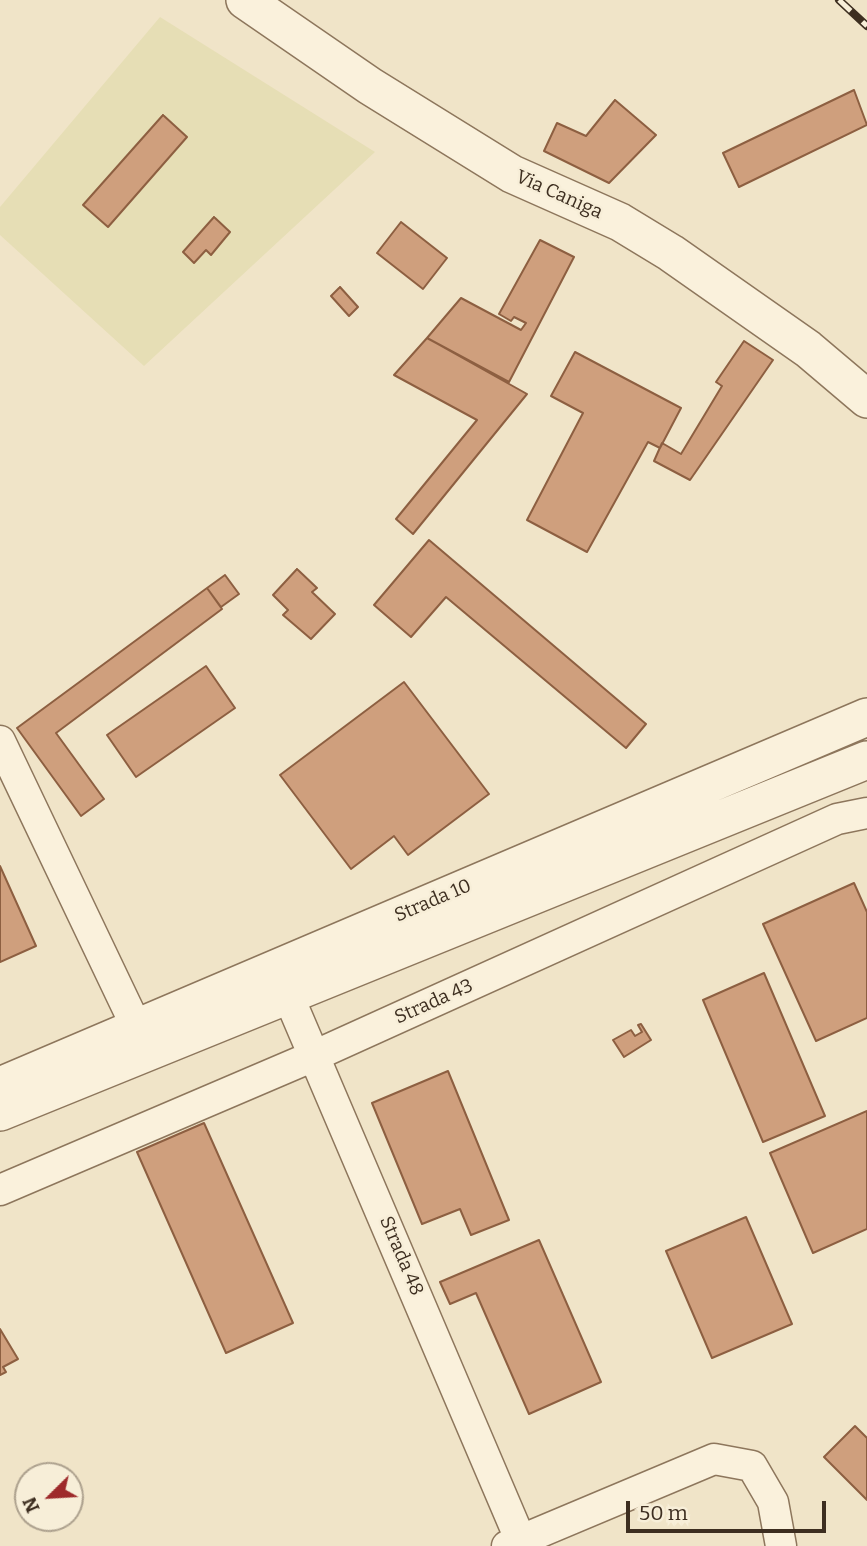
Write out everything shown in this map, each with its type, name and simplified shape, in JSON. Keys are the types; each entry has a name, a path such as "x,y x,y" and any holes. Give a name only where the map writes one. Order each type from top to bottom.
{"street":[{"name":"Via Caniga","path":"245,0 370,86 512,174 621,222 671,253 808,349 867,399"},
{"name":"Strada 10","path":"0,1112 867,717"},
{"path":"0,741 136,1026"},
{"name":"Strada 10","path":"0,1086 136,1026 283,982 867,760"},
{"name":"Strada 43","path":"0,1190 316,1055 837,819 867,813"},
{"name":"Strada 48","path":"283,982 316,1055 517,1544"},
{"path":"517,1544 714,1458 752,1466 773,1502 781,1546"}],"shaded area":[{"path":"160,17 375,152 144,366 0,235 0,207"}],"building":[{"path":"854,90 867,125 739,187 723,153"},
{"path":"615,100 656,135 609,183 544,151 557,123 586,136"},
{"path":"163,115 187,137 108,227 83,205"},
{"path":"214,217 230,232 211,255 206,250 194,263 183,252"},
{"path":"401,222 447,258 423,289 377,253"},
{"path":"540,240 574,257 509,382 427,338 461,298 521,330 526,323 514,317 511,321 499,314"},
{"path":"340,287 358,307 349,316 331,296"},
{"path":"427,338 527,394 413,534 396,519 477,420 394,375"},
{"path":"744,341 773,360 690,480 654,461 662,443 681,454 722,386 716,382"},
{"path":"575,352 681,408 660,448 648,442 587,552 527,520 583,413 551,396"},
{"path":"429,540 646,724 626,748 446,597 411,637 374,605"},
{"path":"297,569 317,588 312,592 335,614 311,639 283,615 288,610 273,595"},
{"path":"225,575 239,594 221,607 207,588"},
{"path":"207,588 222,609 56,733 104,799 81,816 17,728"},
{"path":"206,666 235,708 136,777 107,735"},
{"path":"404,682 489,794 408,855 394,836 351,869 280,775"},
{"path":"0,866 36,946 0,962"},
{"path":"854,883 867,912 867,1018 816,1041 763,924"},
{"path":"764,973 825,1116 763,1142 703,1000"},
{"path":"641,1024 651,1040 624,1057 613,1040 631,1030 635,1036 642,1032 638,1025"},
{"path":"448,1071 509,1220 471,1235 460,1209 422,1224 372,1103"},
{"path":"867,1111 867,1229 813,1253 770,1153"},
{"path":"204,1123 293,1323 226,1353 137,1152"},
{"path":"746,1217 792,1324 712,1358 666,1251"},
{"path":"539,1240 601,1382 529,1414 476,1293 450,1304 440,1282"},
{"path":"0,1329 18,1359 3,1367 6,1372 0,1375"},
{"path":"855,1426 867,1438 867,1500 824,1457"}],"railway":[{"path":"839,0 867,26"}]}
